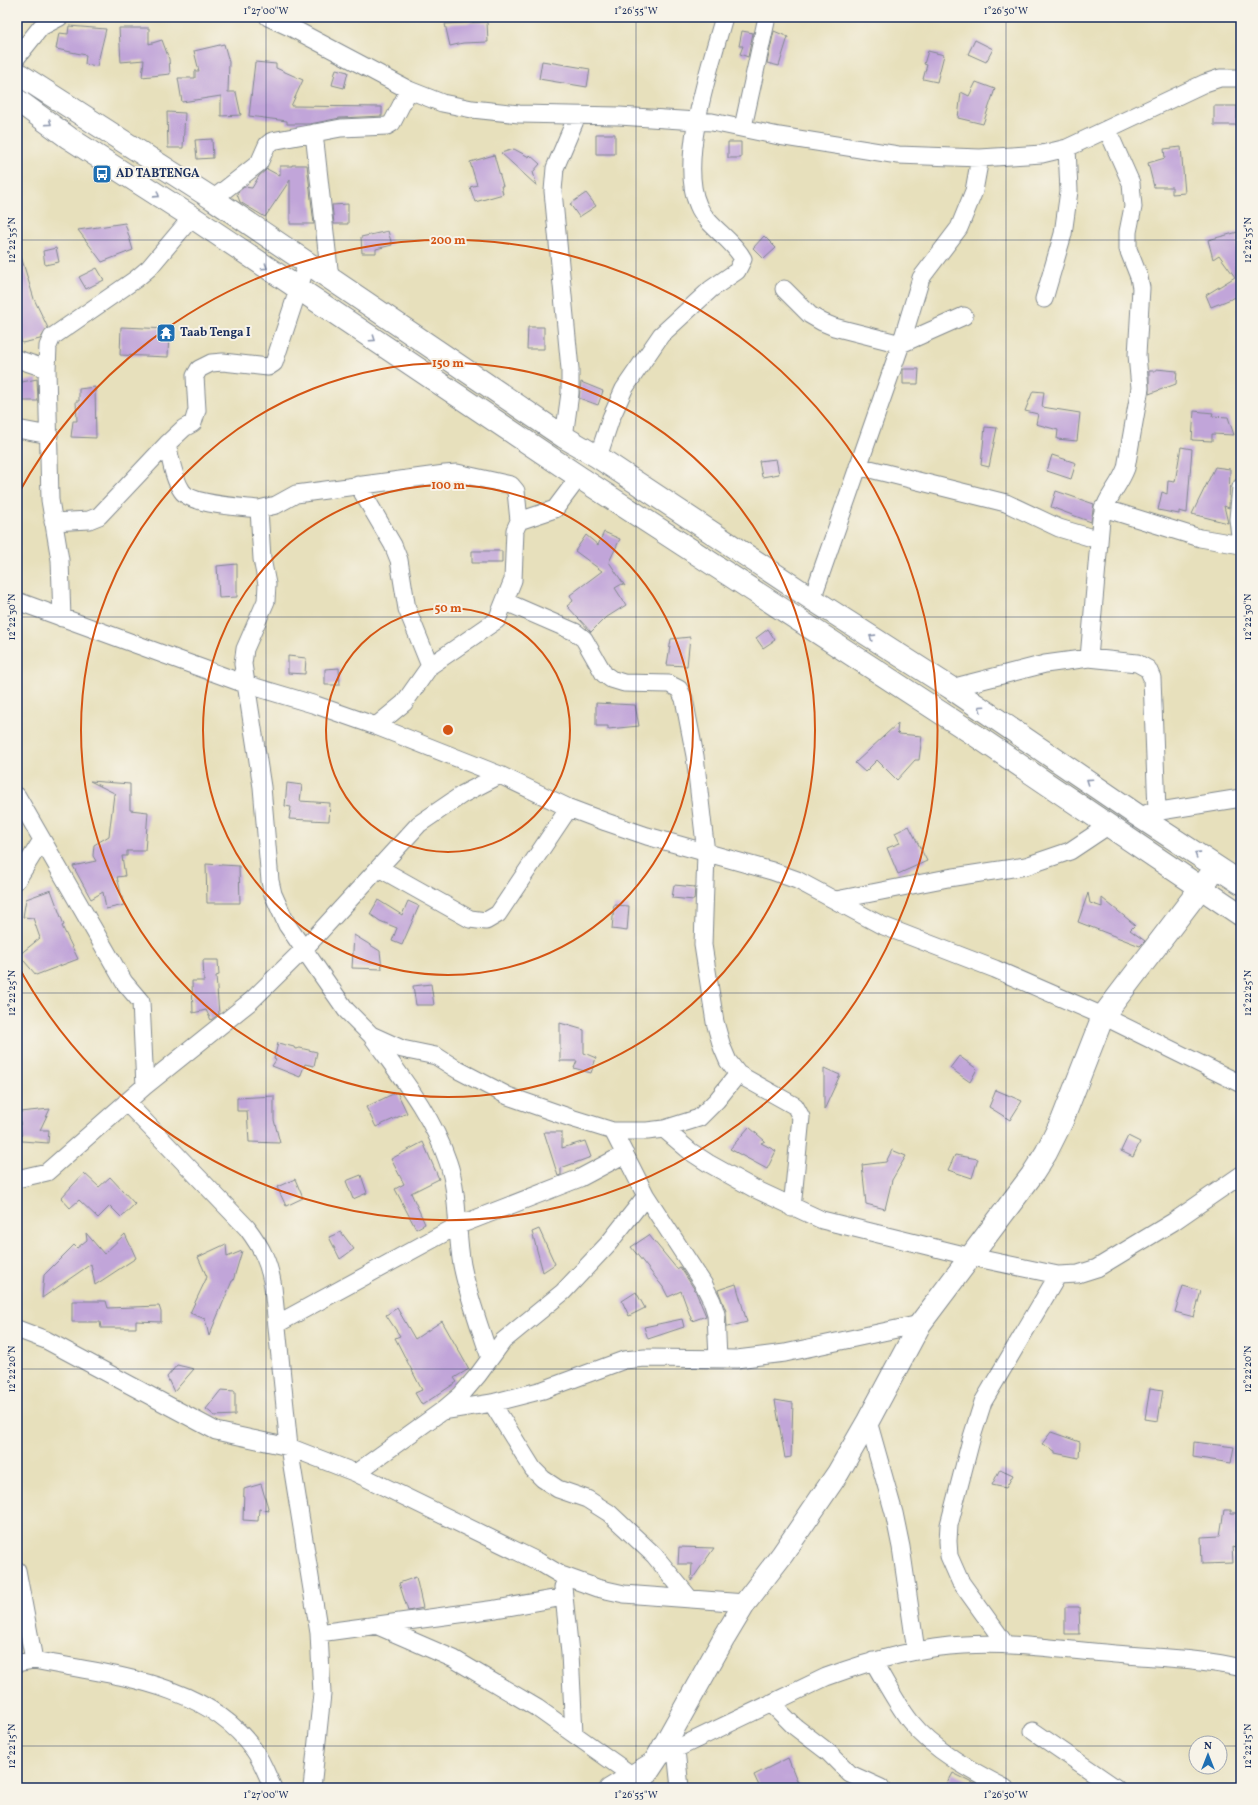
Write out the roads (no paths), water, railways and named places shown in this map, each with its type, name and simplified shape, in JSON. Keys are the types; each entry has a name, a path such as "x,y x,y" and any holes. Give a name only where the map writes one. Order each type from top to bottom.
{"street":[{"path":"17,56 40,27 60,17"},
{"path":"268,17 292,28 409,90 442,103 472,109 519,114 619,116 696,120 743,127 779,136 898,155 980,158 1042,154 1068,148 1205,82 1220,78 1241,78"},
{"path":"598,458 611,418 624,389 660,335 711,290 737,271 743,259 698,207 693,193 692,161 696,120 724,17"},
{"path":"743,127 767,17"},
{"path":"17,73 213,199 564,437 812,599 1148,813 1216,866 1241,883"},
{"path":"213,199 259,163 269,143 342,128 387,126 392,123 409,90"},
{"path":"17,100 69,138 192,217 579,477 972,733 1241,915"},
{"path":"564,437 570,393 570,369 553,191 555,168 577,116"},
{"path":"1089,658 1103,508 1126,468 1140,388 1138,355 1142,299 1139,277 1128,249 1128,232 1133,207 1131,183 1107,129"},
{"path":"314,133 330,278"},
{"path":"1044,299 1063,234 1068,191 1068,148"},
{"path":"812,599 901,344 921,278 959,228 974,191 980,158"},
{"path":"62,618 60,560 50,500 47,369 48,346 52,337 122,290 145,271 192,217"},
{"path":"53,522 89,520 99,516 167,444 193,422 196,417 197,410 195,376 199,369 212,363 223,362 268,367 274,363 307,263"},
{"path":"784,290 810,315 822,322 834,327 901,344 964,316"},
{"path":"17,359 47,369"},
{"path":"17,429 49,435"},
{"path":"167,444 178,485 186,496 193,499 226,505 259,509 276,505 296,494 415,477 457,473 511,485 516,491 519,521 515,530 513,580 506,602 497,620 430,666 404,703 376,726"},
{"path":"858,466 1006,503 1059,528 1099,540"},
{"path":"519,521 555,509 579,477"},
{"path":"358,485 393,545 399,560 407,609 430,666"},
{"path":"1103,508 1200,538 1241,545 1238,519 1241,487"},
{"path":"259,509 262,558 267,584 266,601 245,649 243,664 262,787 271,887 287,925 346,1010 371,1034 421,1103 446,1156 454,1184 456,1226 462,1266 490,1358"},
{"path":"17,601 245,684 316,705 376,726 500,775 569,808 647,836 772,871 797,880 881,925 995,969 1103,1016 1241,1084"},
{"path":"506,602 575,632 584,639 604,674 611,679 624,683 669,684 679,689 684,699 695,756 706,853 703,945 715,1022 722,1047 728,1061 738,1074 795,1106 801,1117 792,1208"},
{"path":"951,688 1045,664 1089,658 1137,663 1148,669 1152,678 1148,813"},
{"path":"17,1179 47,1172 145,1086 251,1002 304,949 409,834 430,815 463,794 500,775"},
{"path":"17,796 124,982 141,1002 145,1086"},
{"path":"1148,813 1241,798"},
{"path":"379,868 470,919 486,921 498,914 569,808"},
{"path":"836,900 1026,866 1070,851 1109,825"},
{"path":"17,880 42,840"},
{"path":"680,1788 667,1754 724,1638 746,1603 814,1509 868,1421 920,1324 972,1257 1032,1175 1046,1153 1062,1122 1103,1016 1201,889 1216,866"},
{"path":"371,1034 396,1047 436,1056 458,1070 508,1096 613,1131 648,1131 664,1129 699,1118 717,1100 738,1074"},
{"path":"126,1102 247,1228 260,1246 269,1266 277,1324 289,1447 319,1633 322,1694 312,1788"},
{"path":"664,1129 691,1152 708,1163 792,1208 822,1220 972,1257 1058,1274 1078,1274 1097,1268 1174,1222 1241,1175"},
{"path":"613,1131 646,1196 704,1285 712,1301 716,1314 718,1359"},
{"path":"277,1324 456,1226 580,1178 625,1154"},
{"path":"356,1473 442,1411 460,1395 516,1329 563,1292 608,1244 646,1196"},
{"path":"1006,1645 973,1602 960,1582 949,1556 948,1541 950,1525 970,1440 983,1402 1058,1274"},
{"path":"442,1411 492,1403 543,1390 624,1360 645,1358 737,1359 785,1353 920,1324"},
{"path":"17,1329 46,1340 216,1431 289,1447 356,1473 538,1562 561,1575 597,1588 624,1594 746,1603"},
{"path":"492,1403 533,1468 543,1479 558,1489 587,1499 609,1513 654,1555 690,1599"},
{"path":"868,1421 894,1513 901,1547 916,1651"},
{"path":"17,1570 34,1660"},
{"path":"561,1575 570,1653 574,1734"},
{"path":"319,1633 378,1626 564,1598"},
{"path":"378,1626 454,1659 537,1708 574,1734 634,1781"},
{"path":"608,1788 634,1781 667,1754 826,1677 873,1661 916,1651 964,1645 1006,1645 1150,1657 1241,1668"},
{"path":"17,1663 34,1660 155,1685 185,1694 212,1710 241,1734 263,1764 272,1788"},
{"path":"873,1661 910,1721 932,1743 966,1766 1005,1788"},
{"path":"771,1703 794,1726 828,1752 850,1774 881,1788"},
{"path":"1033,1731 1116,1788"}],"place":[{"name":"AD TABTENGA","path":"102,174"},
{"name":"Taab Tenga I","path":"166,333"}]}
